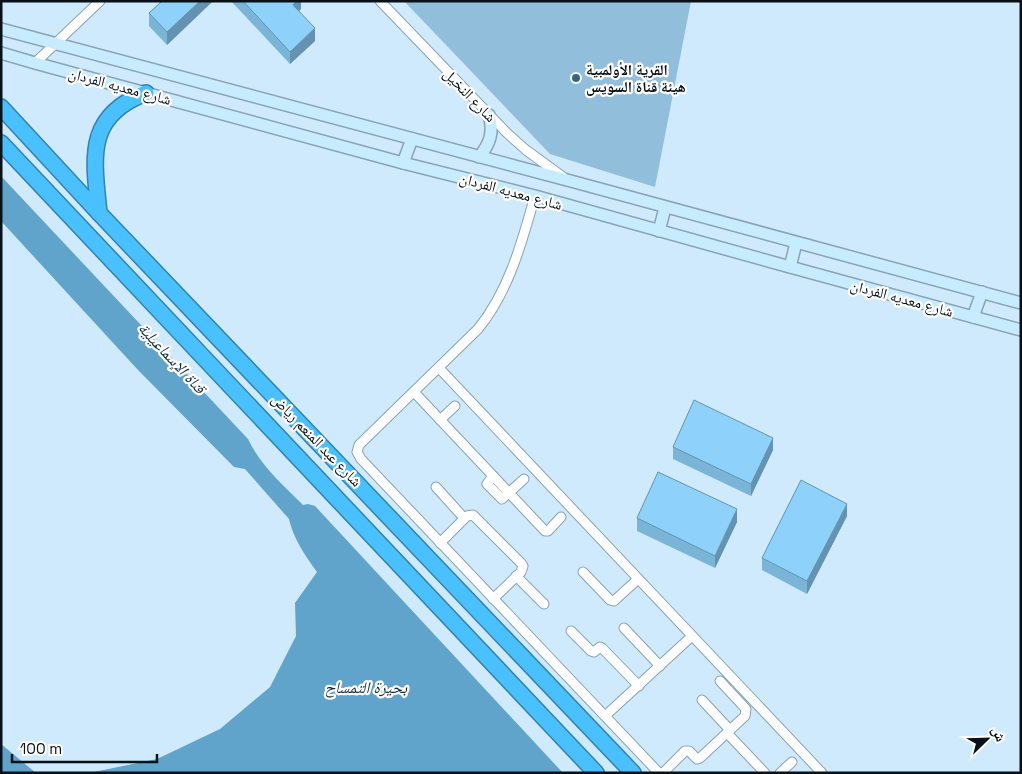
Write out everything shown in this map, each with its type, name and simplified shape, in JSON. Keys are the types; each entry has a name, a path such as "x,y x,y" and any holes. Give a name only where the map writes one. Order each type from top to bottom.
{"highway":[{"path":"99,213 94,153 99,134 108,119 122,106 132,98 146,93"},
{"name":"شارع عبد المنعم رياض","path":"1,107 99,213 633,773"},
{"name":"شارع عبد المنعم رياض","path":"1,143 596,773"},
{"path":"311,471 330,454"}],"street":[{"path":"35,64 100,1"},
{"name":"شارع النخيل","path":"380,1 489,115 526,150 567,180"},
{"name":"شارع معديه الفردان","path":"1,29 1021,303"},
{"name":"شارع معديه الفردان","path":"1,53 35,64 403,163 535,196 790,268 1021,330"},
{"path":"479,157 489,142 491,124 489,115"},
{"path":"403,163 412,139"},
{"path":"535,196 508,277 496,304 478,329 359,445 357,452 361,459 440,543 659,773"},
{"path":"659,231 665,208"},
{"path":"790,268 796,243"},
{"path":"973,317 982,292"},
{"path":"438,368 822,773"},
{"path":"414,392 544,531 548,531 561,517"},
{"path":"440,420 455,406"},
{"path":"509,493 524,478"},
{"path":"436,488 464,518"},
{"path":"440,543 464,518 470,514 476,516 521,563 522,569 494,599"},
{"path":"583,572 610,600 614,601 638,579"},
{"path":"516,576 544,604"},
{"path":"624,628 660,666"},
{"path":"571,631 591,651 594,652 600,647 602,648 639,686"},
{"path":"605,716 692,636"},
{"path":"663,773 685,751 689,751 699,759 745,716 747,712 720,681"},
{"path":"702,700 765,773"},
{"path":"780,773 792,762"}],"shaded area":[{"name":"القرية الأولمبية هيئة قناة السويس","path":"404,1 691,1 655,187 550,154"}],"water":[{"name":"بحيرة التمساح","path":"1,176 248,439 259,458 280,482 303,505 315,506 563,773 89,773 157,759 220,729 270,687 296,636 295,603 317,572 304,554 289,519 245,469 234,467 138,370 1,221"},
{"path":"1,744 36,773 1,773"}],"building":[{"path":"162,1 200,1 167,32 149,13"},
{"path":"243,1 296,1 293,5 315,28 290,52"},
{"path":"694,400 773,438 751,484 673,447"},
{"path":"658,472 737,509 715,556 637,518"},
{"path":"801,480 847,504 807,581 762,558"}],"place":[{"name":"القرية الأولمبية هيئة قناة السويس","path":"576,78"}],"water label":[{"name":"قناة الإسماعيلية","path":"172,358"}]}
